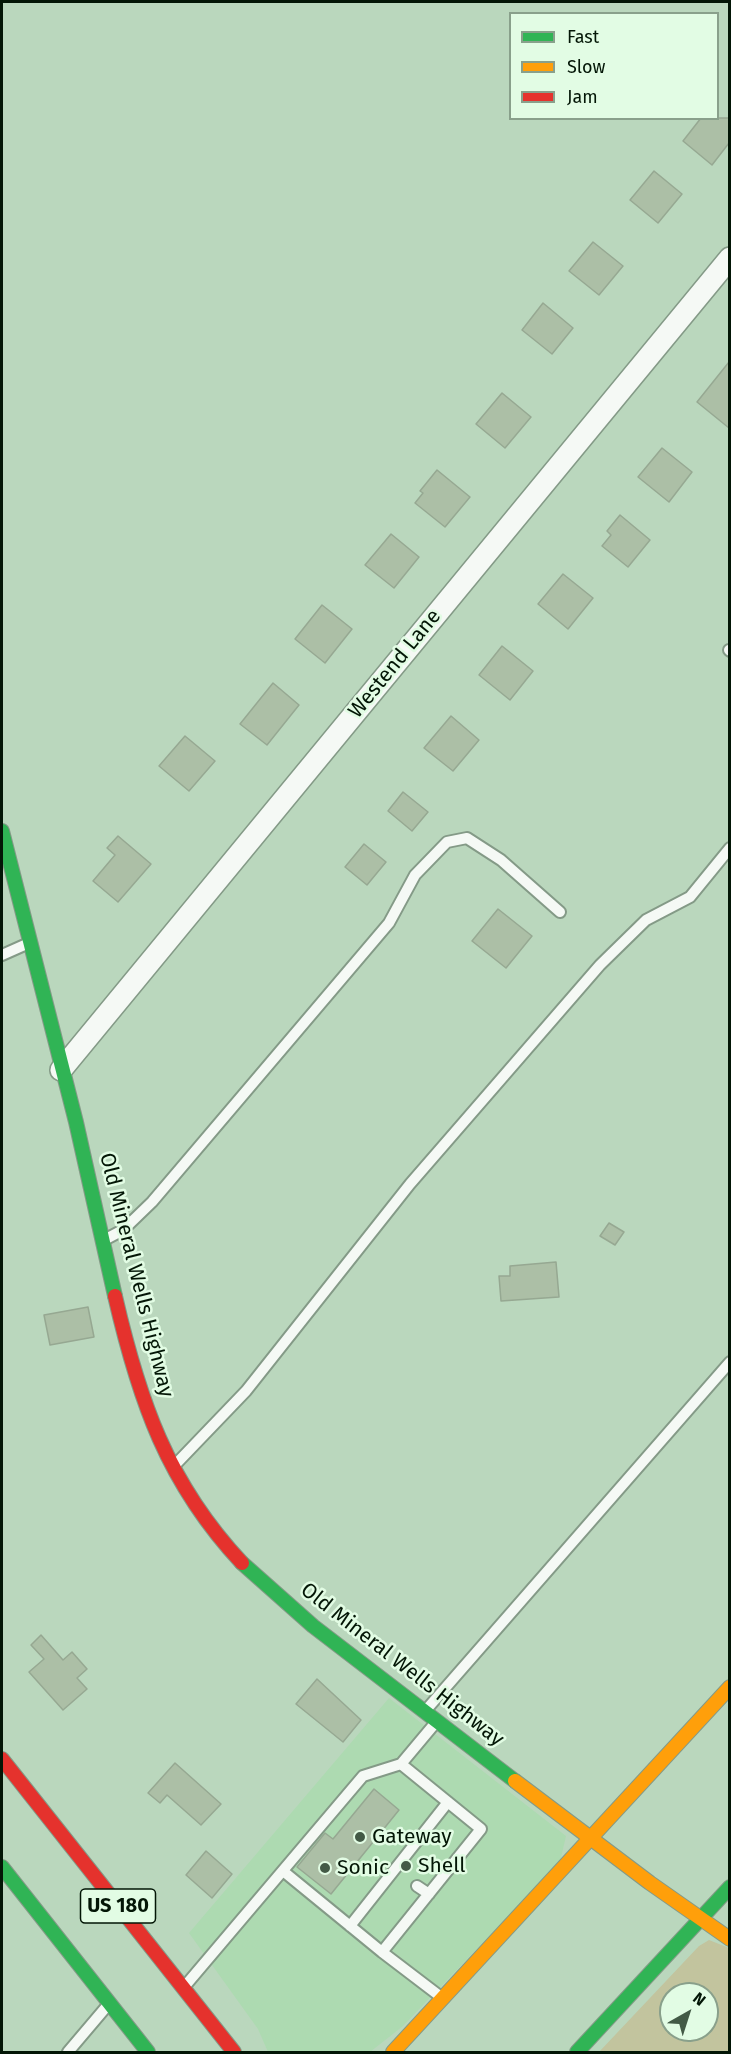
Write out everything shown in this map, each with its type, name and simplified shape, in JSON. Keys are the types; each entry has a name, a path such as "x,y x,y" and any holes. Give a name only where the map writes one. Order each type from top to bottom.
{"street":[{"name":"Westend Lane","path":"61,1070 729,258"},
{"name":"Old Mineral Wells Highway","path":"2,831 140,1390 172,1468 207,1523 252,1571 300,1614 591,1841 729,1940"},
{"path":"393,2052 591,1841 729,1687"},
{"name":"US 180","path":"2,1759 234,2052"},
{"name":"US 180","path":"2,1867 148,2052"},
{"path":"578,2052 729,1887"}],"lane":[{"path":"104,1240 123,1230 168,1184 389,923 415,875 447,842 467,838 501,860 560,912"},
{"path":"172,1468 246,1391 410,1184 600,965 646,920 690,897 729,848"},
{"path":"2,955 30,943"},
{"path":"425,1710 729,1362"},
{"path":"183,1989 363,1776 401,1764 438,1720"},
{"path":"382,1952 482,1829 401,1764"},
{"path":"350,1926 383,1892 416,1851 427,1829 447,1802"},
{"path":"427,1829 436,1836"},
{"path":"450,1847 460,1855"},
{"path":"435,1866 445,1874"},
{"path":"283,1871 444,1999"},
{"path":"417,1886 429,1894"},
{"path":"402,1907 412,1915"},
{"path":"68,2052 109,2004"}],"shaded area":[{"path":"389,1698 566,1836 560,1862 403,2026 370,2052 268,2052 258,2029 189,1933"},
{"path":"709,1940 729,1948 729,2052 599,2052 659,1988 659,2042 719,2042 719,1982 665,1982 699,1946"}],"building":[{"path":"729,118 729,143 712,165 683,141 699,120"},
{"path":"654,171 682,194 658,223 630,200"},
{"path":"593,242 623,266 599,295 569,271"},
{"path":"543,303 573,328 552,354 522,330"},
{"path":"729,362 729,428 697,402"},
{"path":"502,393 531,417 505,448 476,424"},
{"path":"662,448 692,472 669,502 638,477"},
{"path":"437,470 470,497 445,527 415,503 423,493 420,491"},
{"path":"620,515 650,540 628,567 602,546 611,535 607,531"},
{"path":"391,534 419,557 394,588 365,565"},
{"path":"563,574 593,598 568,629 538,604"},
{"path":"322,605 352,629 325,663 295,639"},
{"path":"502,646 533,671 510,700 479,675"},
{"path":"273,683 299,705 267,745 240,724"},
{"path":"451,716 479,740 453,771 424,748"},
{"path":"185,736 215,761 189,791 159,766"},
{"path":"403,792 428,812 412,831 388,811"},
{"path":"118,836 151,864 118,902 93,881 115,855 107,848"},
{"path":"364,844 386,862 367,885 345,867"},
{"path":"498,909 532,936 506,968 472,941"},
{"path":"609,1223 624,1232 615,1245 600,1236"},
{"path":"556,1262 559,1297 501,1301 499,1276 510,1276 510,1266"},
{"path":"88,1307 94,1337 50,1345 44,1315"},
{"path":"41,1635 63,1660 72,1652 87,1669 77,1678 87,1689 63,1710 29,1672 44,1659 31,1645"},
{"path":"317,1679 361,1720 343,1742 296,1704"},
{"path":"175,1763 221,1804 201,1825 167,1795 160,1803 148,1793"},
{"path":"374,1789 399,1810 331,1894 297,1867 325,1833 333,1839"},
{"path":"206,1851 232,1874 212,1898 186,1875"}],"traffic: fast":[{"path":"2,831 76,1122 115,1296"},
{"path":"242,1563 313,1626 515,1781"},
{"path":"2,1867 148,2052"},
{"path":"577,2052 730,1887"}],"traffic: slow":[{"path":"393,2052 730,1687"},
{"path":"515,1781 650,1883 730,1939"}],"traffic: jam":[{"path":"115,1296 134,1370 159,1438 194,1502 216,1533 242,1563"},
{"path":"2,1759 234,2052"}],"place":[{"name":"Gateway","path":"360,1837"},
{"name":"Shell","path":"406,1866"},
{"name":"Sonic","path":"325,1868"}]}
